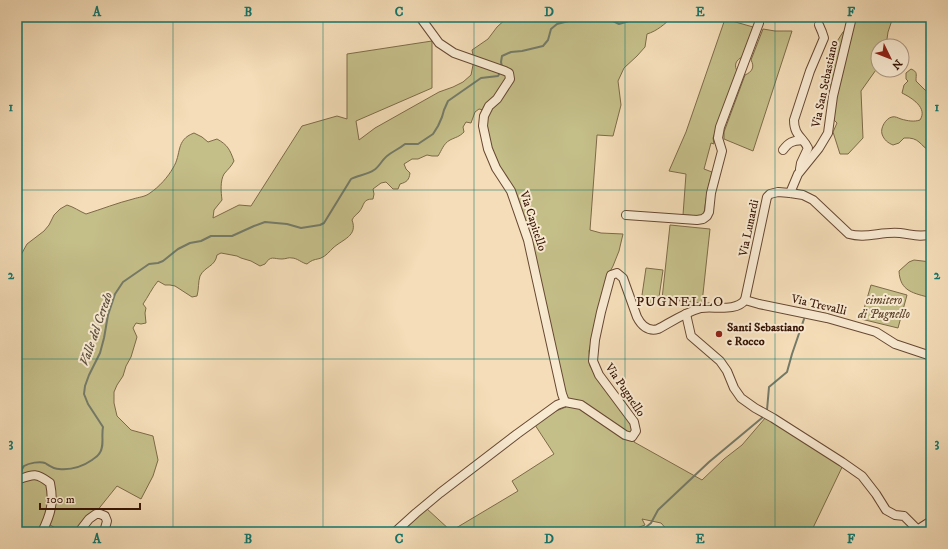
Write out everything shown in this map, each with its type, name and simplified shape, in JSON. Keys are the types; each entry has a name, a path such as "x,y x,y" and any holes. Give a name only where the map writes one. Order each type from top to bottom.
{"street":[{"name":"Via Capitello","path":"420,17 440,43 454,53 509,73 510,79 497,99 489,106 484,116 483,126 488,149 496,168 511,192 528,240 565,402"},
{"name":"Via San Sebastiano","path":"790,192 798,174 820,148 828,133 833,96 852,17"},
{"path":"626,215 697,220 703,219 707,216 709,212 711,193 722,151 718,138 720,128 759,23"},
{"path":"798,174 808,148 797,133 794,127 794,120 810,72 824,38 819,25"},
{"path":"783,150 787,144 802,140"},
{"name":"Via Lunardi","path":"745,300 767,197 770,194 790,192 803,195 813,200 849,234 856,236 891,233 919,236 931,234"},
{"name":"Via Pugnello","path":"565,402 581,405 625,435 632,437 635,434 636,431 634,422 599,374 593,361 595,340 602,304 611,275 617,273 623,278 637,318 645,327 653,330 701,308 736,307 742,304 745,300"},
{"name":"Via Trevalli","path":"745,300 827,318 876,332 895,344 931,356"},
{"path":"686,314 691,336 720,361 741,398 862,476 886,510 895,516 904,516 917,530 931,521"},
{"path":"394,532 426,504 487,456 545,413 557,405 565,402"},
{"path":"17,480 32,475 41,476 50,483 53,494 51,509 42,532"},
{"path":"79,532 89,519 96,514 105,516 107,521 104,532"}],"green space":[{"path":"508,17 672,17 661,27 647,34 645,47 624,68 618,81 621,105 613,136 597,135 590,230 601,233 623,234 619,251 606,279 589,351 590,366 632,424 634,430 634,442 702,480 724,459 742,445 766,417 845,461 811,532 669,532 661,523 642,519 645,525 634,529 634,532 402,532 426,508 451,531 518,491 512,481 554,454 535,425 556,411 566,407 547,333 536,279 513,196 482,132 488,111 479,109 475,112 471,123 466,122 463,127 464,132 446,143 438,156 427,155 418,159 412,159 404,164 410,175 407,180 400,184 398,189 393,189 386,182 381,183 373,189 373,199 365,201 359,212 352,220 353,230 351,234 323,257 312,260 307,264 294,258 272,258 260,266 237,256 221,253 217,255 214,262 204,270 200,276 197,296 192,297 175,286 165,285 158,281 143,304 146,308 146,323 136,323 133,328 137,337 131,357 114,392 114,403 117,416 131,430 153,436 158,460 153,476 141,499 117,486 80,532 61,532 45,522 41,532 17,532 17,262 27,244 44,231 54,215 67,205 86,214 148,194 160,185 169,175 176,163 181,143 184,139 194,133 208,142 217,139 224,143 234,161 224,174 221,187 222,200 214,210 213,218 239,205 251,206 302,126 337,116 347,119 347,54 432,41 432,88 356,121 359,140 375,128 439,92 463,82 471,75 474,60 472,50 488,39 497,27"},
{"path":"858,17 893,17 887,38 870,38 870,78 861,91 863,138 848,154 840,154 833,132 837,123 832,118 835,96 828,90 838,45 836,43 843,32 856,22"},
{"path":"725,19 753,27 743,57 736,63 736,70 738,72 713,138 714,144 711,143 704,169 712,172 704,213 701,216 683,215 686,174 669,171 686,132"},
{"path":"763,29 792,31 753,151 724,139 724,132 745,75 752,69 753,65 751,60"},
{"path":"910,70 916,72 916,81 931,96 931,152 916,140 909,138 904,138 899,143 893,145 886,141 882,134 883,126 890,118 894,117 915,121 920,120 922,116 922,111 918,104 902,93 904,85 908,81 906,78 910,78"},
{"path":"670,225 710,229 702,303 662,299"},
{"path":"914,260 931,262 931,298 914,293 902,283 899,271 909,262"},
{"path":"646,268 663,270 658,304 641,302"},
{"name":"cimitero di Pugnello","path":"871,285 907,295 898,328 861,319"}],"waterway":[{"name":"Valle del Ceredo","path":"502,67 502,56 511,52 543,46 548,40 551,29 557,24 584,17"},
{"name":"Valle del Ceredo","path":"605,17 619,24 629,21 629,17"},
{"name":"Valle del Ceredo","path":"21,474 24,466 40,462 57,469 76,468 92,460 101,451 103,427 88,404 84,394 85,386 100,353 108,315 115,294 123,282 149,264 163,261 178,249 211,236 232,236 265,222 287,224 301,228 324,223 351,179 374,170 387,156 405,144 418,144 433,134 438,126 448,101 481,78 498,76 501,71"},
{"path":"767,410 769,387 787,372 804,319"},
{"path":"640,532 651,523 658,510 709,462 763,417"},
{"name":"Valle del Ceredo","path":"17,494 20,484"}],"place":[{"name":"Santi Sebastiano e Rocco","path":"719,334"}],"district":[{"name":"PUGNELLO","path":"680,302"}]}
